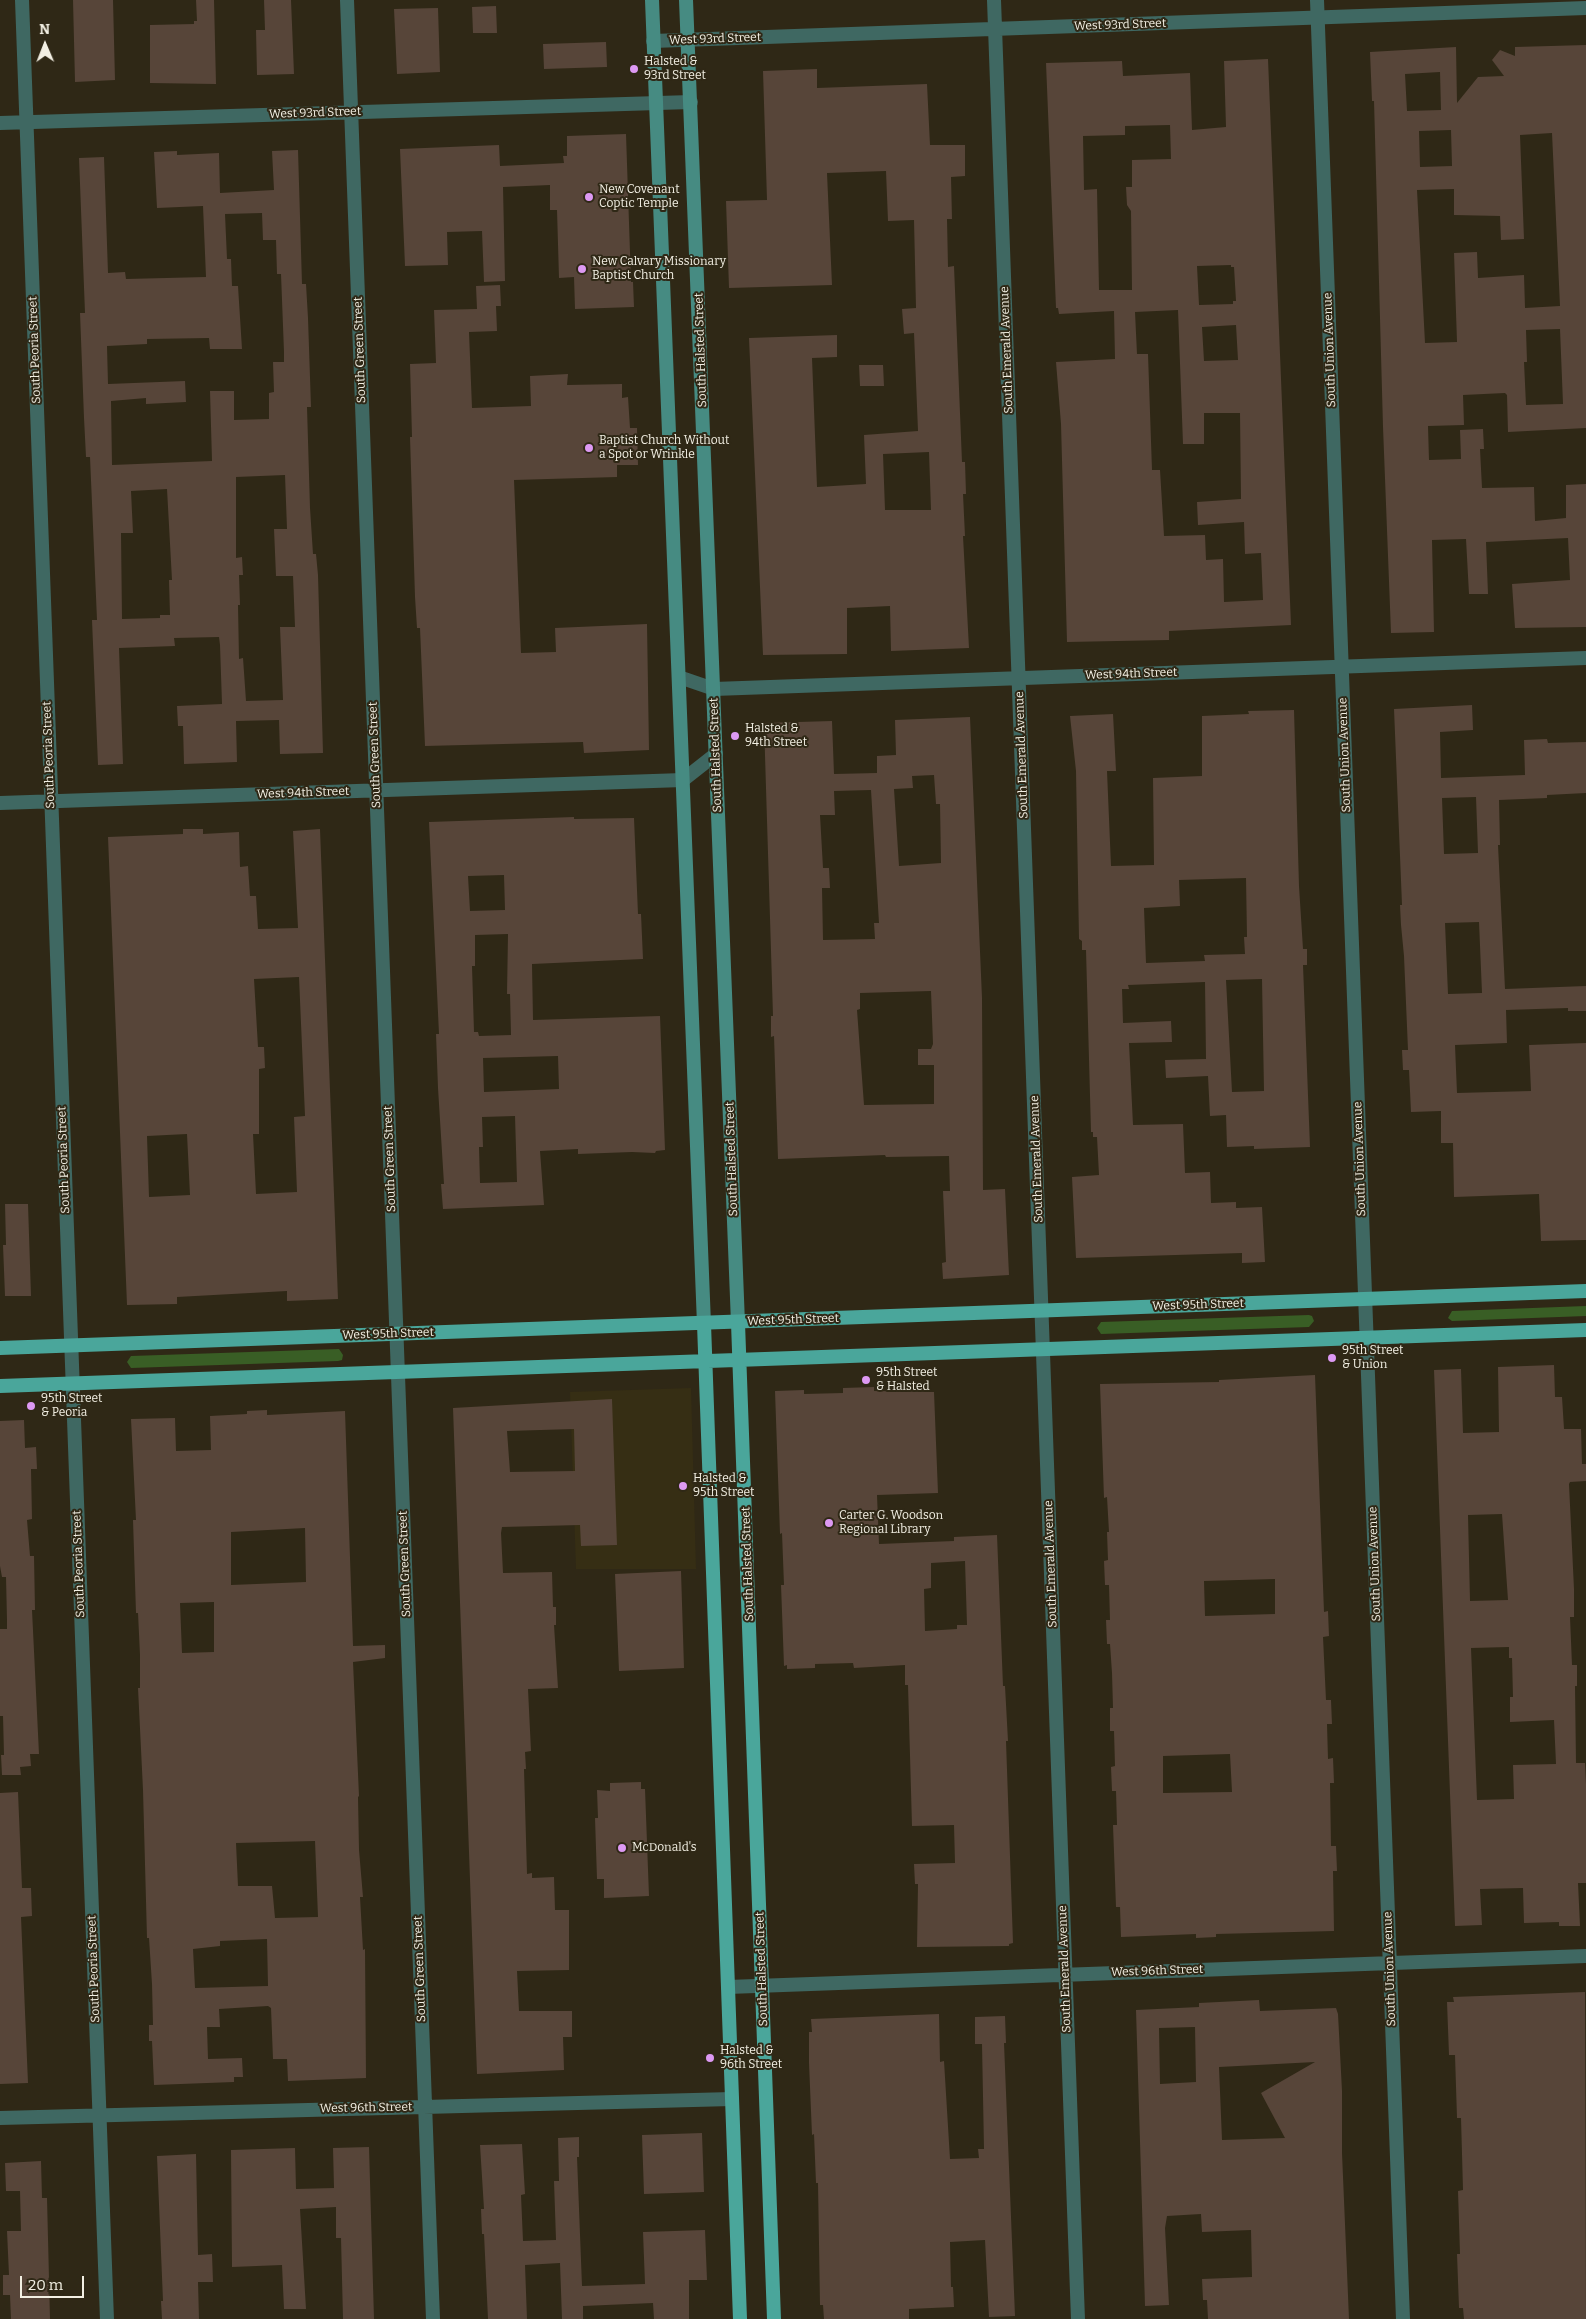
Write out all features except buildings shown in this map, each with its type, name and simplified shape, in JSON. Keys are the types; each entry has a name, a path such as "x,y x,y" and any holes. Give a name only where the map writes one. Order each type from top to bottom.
{"main road":[{"path":"652,0 704,1324 740,2319"},
{"name":"South Halsted Street","path":"686,0 714,689 774,2319"},
{"name":"West 95th Street","path":"0,1348 738,1323 1586,1291"},
{"path":"0,1386 1586,1330"}],"street":[{"name":"South Peoria Street","path":"22,0 107,2319"},
{"name":"South Green Street","path":"347,0 433,2319"},
{"name":"South Emerald Avenue","path":"994,0 1078,2319"},
{"name":"South Union Avenue","path":"1317,0 1403,2319"},
{"name":"West 93rd Street","path":"654,41 1586,8"},
{"name":"West 93rd Street","path":"0,123 691,102"},
{"name":"West 94th Street","path":"679,677 714,689 1586,658"},
{"path":"683,780 716,754"},
{"name":"West 94th Street","path":"0,803 683,780"},
{"name":"West 96th Street","path":"728,1986 1586,1956"},
{"name":"West 96th Street","path":"0,2118 732,2099"}],"shaded area":[{"path":"691,1388 696,1569 576,1569 570,1392"}],"green space":[{"path":"1586,1306 1586,1316 1452,1321 1448,1318 1452,1311"},
{"path":"1312,1316 1314,1321 1309,1327 1101,1334 1097,1328 1101,1322"},
{"path":"339,1349 343,1355 342,1360 338,1361 131,1368 127,1362 131,1356"}],"place":[{"name":"Halsted & 93rd Street","path":"634,69"},
{"name":"New Covenant Coptic Temple","path":"589,197"},
{"name":"New Calvary Missionary Baptist Church","path":"582,269"},
{"name":"Baptist Church Without a Spot or Wrinkle","path":"589,448"},
{"name":"Halsted & 94th Street","path":"735,736"},
{"name":"95th Street & Union","path":"1332,1358"},
{"name":"95th Street & Halsted","path":"866,1380"},
{"name":"95th Street & Peoria","path":"31,1406"},
{"name":"Halsted & 95th Street","path":"683,1486"},
{"name":"Carter G. Woodson Regional Library","path":"829,1523"},
{"name":"McDonald's","path":"622,1848"},
{"name":"Halsted & 96th Street","path":"710,2058"}]}
